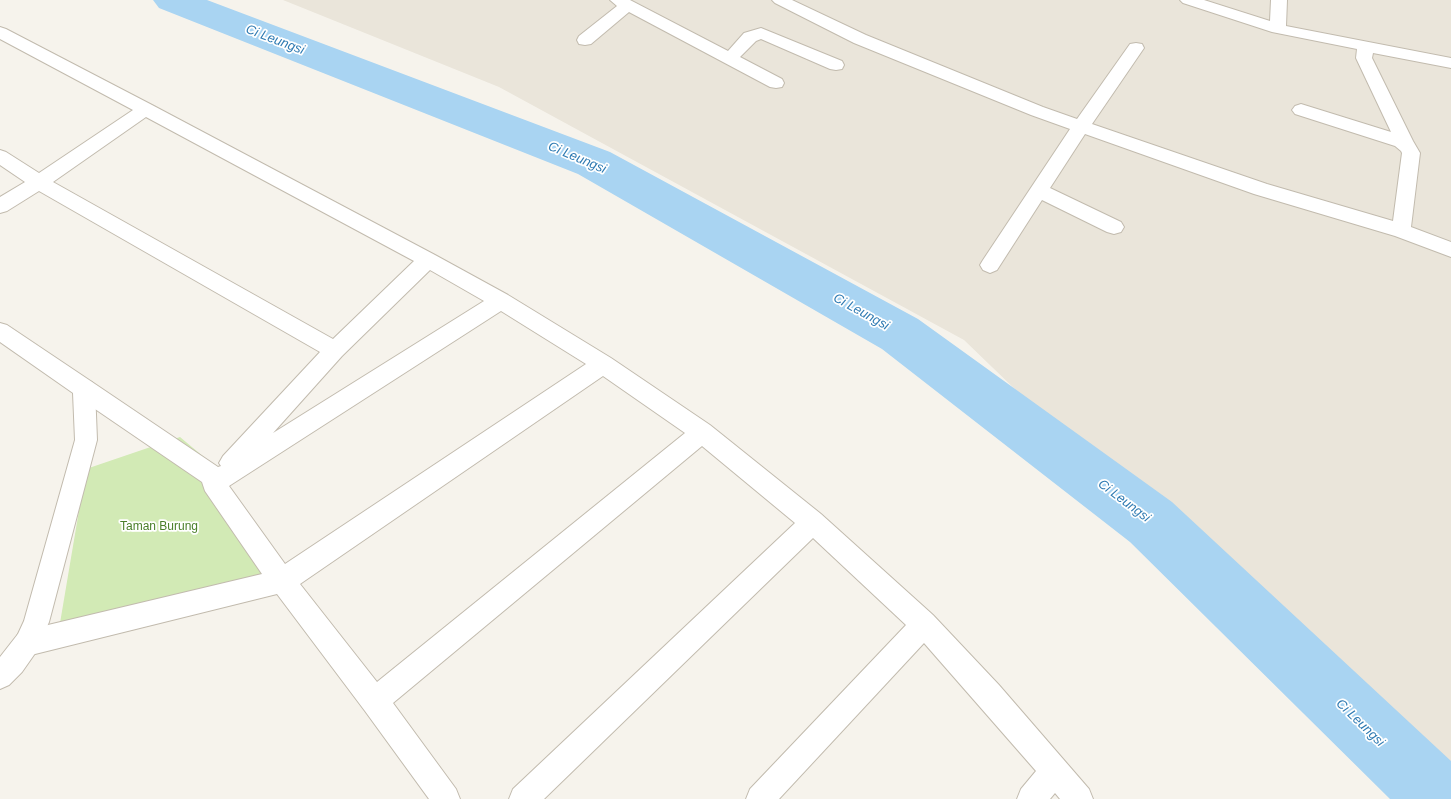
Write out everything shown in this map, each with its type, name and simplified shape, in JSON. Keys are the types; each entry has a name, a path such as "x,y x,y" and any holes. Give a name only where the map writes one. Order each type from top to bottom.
{"street":[{"path":"780,0 888,50 1037,111 1260,189 1401,231 1451,250"},
{"path":"1188,0 1278,29 1451,63"},
{"path":"1278,29 1279,0"},
{"path":"585,40 623,3 776,82"},
{"path":"0,32 502,301 603,364 702,432 813,522 924,624 989,695 1054,772 1079,799"},
{"path":"730,58 750,37 761,33 836,65"},
{"path":"1365,46 1364,58 1405,144 1411,153 1401,231"},
{"path":"990,265 1082,126 1136,48"},
{"path":"0,206 39,182 146,109"},
{"path":"1301,110 1405,144"},
{"path":"0,156 39,182 335,350"},
{"path":"1039,191 1114,227"},
{"path":"215,481 335,350 428,260"},
{"path":"215,481 502,301"},
{"path":"0,332 215,481 282,581 375,701 446,799"},
{"path":"27,643 282,581 603,364"},
{"path":"0,676 13,664 27,643 36,622 86,440 84,389"},
{"path":"375,701 702,432"},
{"path":"523,799 813,522"},
{"path":"760,799 924,624"},
{"path":"1031,799 1054,772"}],"shaded area":[{"path":"283,0 1451,0 1451,799 1440,799 964,340 499,87"}],"green space":[{"name":"Taman Burung","path":"180,437 205,458 295,582 60,623 86,469"}],"waterway":[{"name":"Ci Leungsi","path":"172,0 594,163 900,334 1151,522 1440,799"}]}
